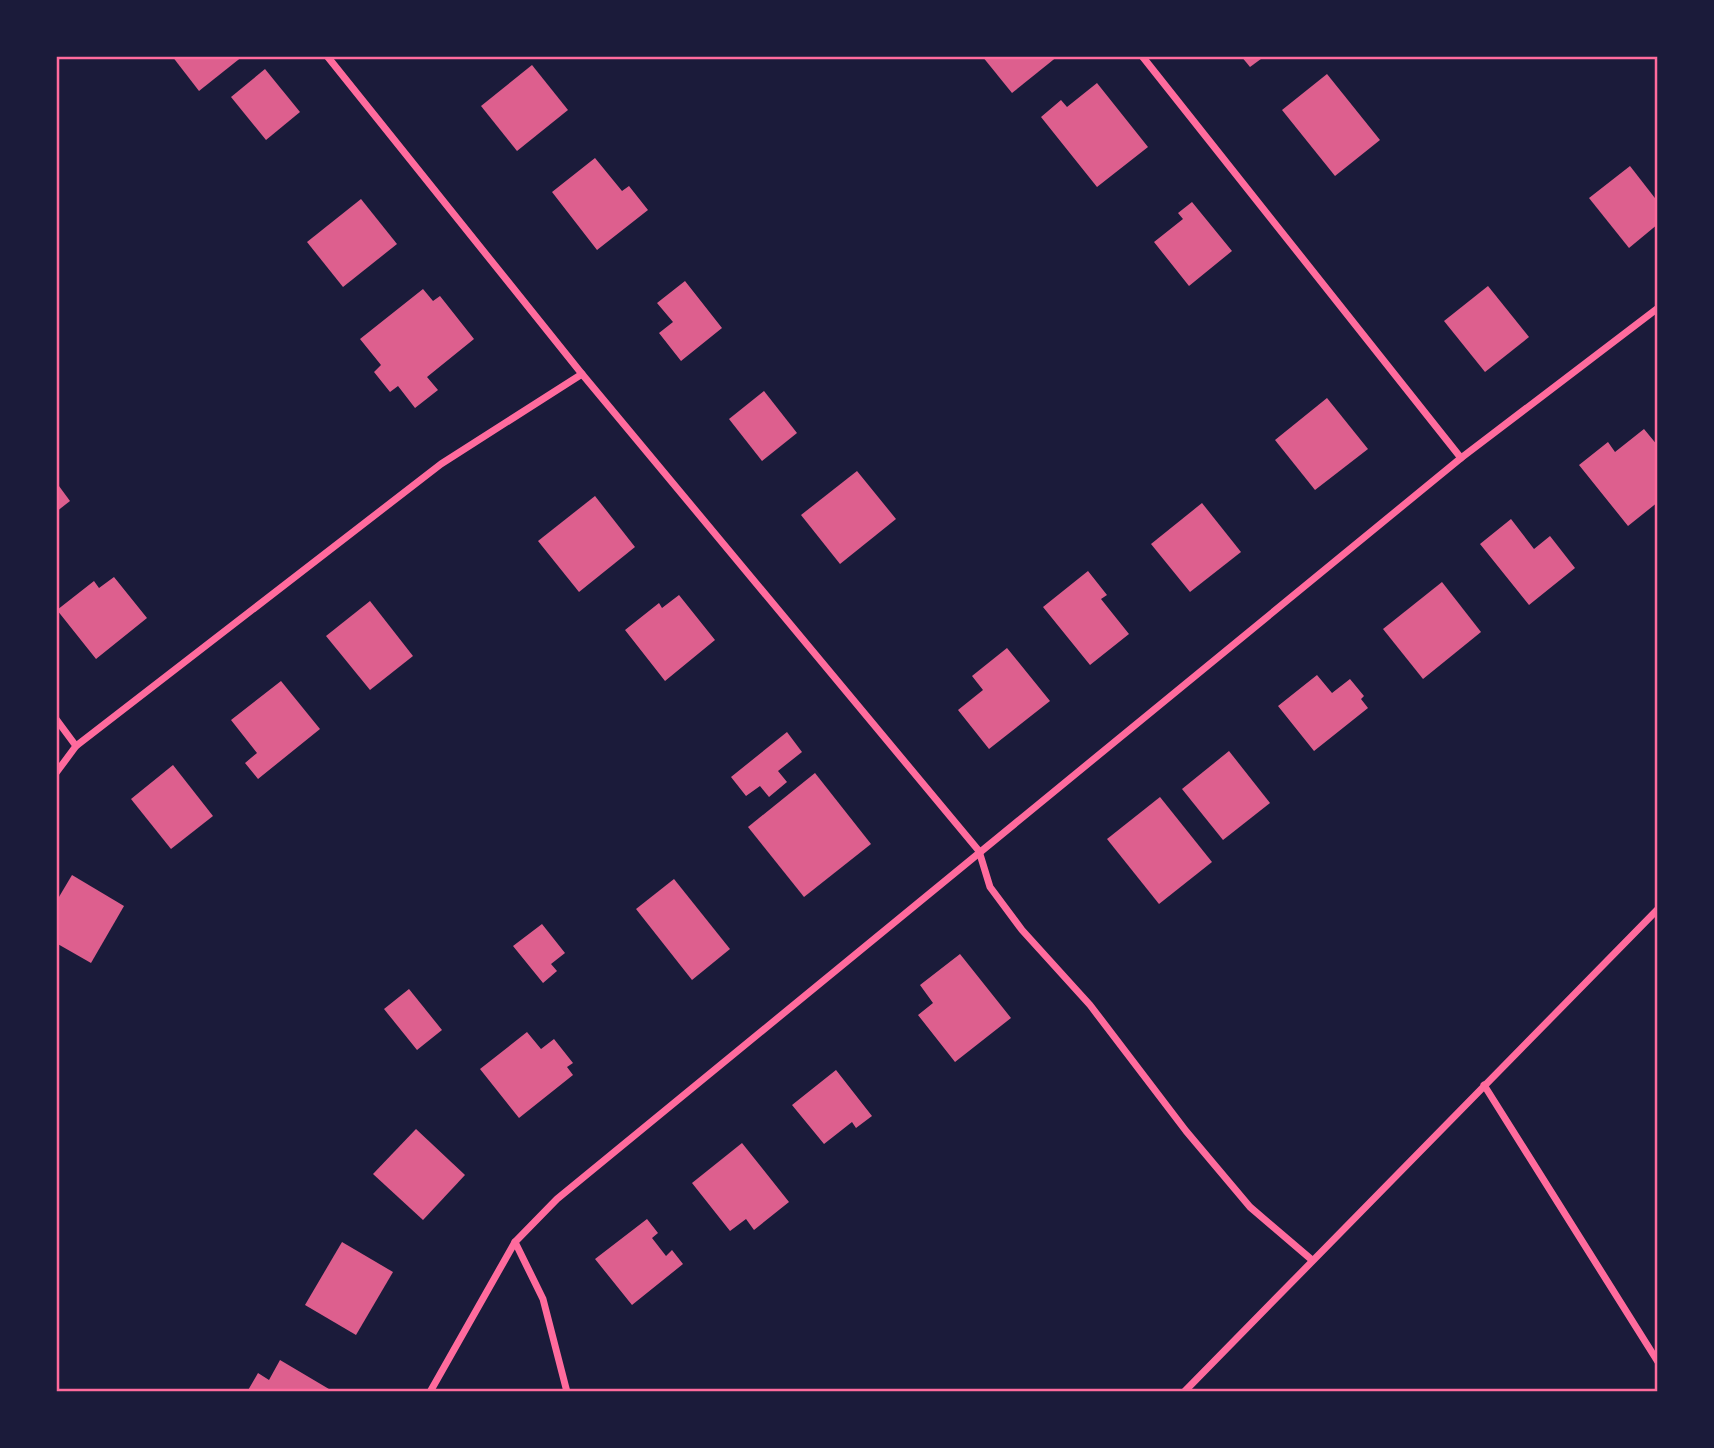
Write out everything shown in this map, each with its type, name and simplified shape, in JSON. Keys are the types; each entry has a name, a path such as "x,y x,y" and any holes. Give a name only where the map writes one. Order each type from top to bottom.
{"street":[{"path":"327,56 582,374 979,851 990,887 1022,930 1090,1005 1186,1132 1250,1207 1312,1261"},
{"path":"1142,56 1461,458"},
{"path":"430,1392 515,1242 557,1199 1461,458 1658,308"},
{"path":"56,773 76,746 441,464 582,374"},
{"path":"56,719 76,746"},
{"path":"1184,1392 1658,909"},
{"path":"1483,1085 1658,1362"},
{"path":"515,1242 543,1299 567,1392"}],"building":[{"path":"172,56 243,56 199,91"},
{"path":"982,56 1058,56 1012,93"},
{"path":"1241,56 1265,56 1250,67"},
{"path":"532,65 568,110 517,151 481,106"},
{"path":"265,69 300,112 266,140 231,97"},
{"path":"1327,74 1380,140 1335,176 1282,110"},
{"path":"1097,83 1148,147 1097,187 1041,117 1061,100 1067,107"},
{"path":"595,158 622,191 629,186 648,210 597,250 552,192"},
{"path":"1630,166 1658,202 1658,224 1629,248 1589,198"},
{"path":"361,199 397,244 343,287 307,242"},
{"path":"1192,202 1232,251 1189,286 1154,242 1183,219 1178,213"},
{"path":"685,281 722,328 681,361 659,333 673,322 657,303"},
{"path":"1488,286 1529,337 1485,372 1444,321"},
{"path":"423,289 433,301 440,296 474,339 427,377 438,390 415,408 398,386 390,392 374,372 381,365 360,339"},
{"path":"764,391 797,433 762,461 729,419"},
{"path":"1327,398 1368,449 1315,490 1275,440"},
{"path":"1644,429 1658,446 1658,502 1628,526 1579,465 1608,442 1615,452"},
{"path":"857,471 896,519 840,564 801,515"},
{"path":"56,482 70,501 56,512"},
{"path":"595,496 635,547 579,592 538,541"},
{"path":"1202,503 1241,552 1190,592 1151,544"},
{"path":"1511,519 1534,549 1550,536 1575,568 1529,605 1480,544"},
{"path":"1088,571 1107,595 1101,599 1129,634 1090,665 1043,607"},
{"path":"114,577 147,618 96,659 57,610 94,581 99,588"},
{"path":"1442,582 1481,632 1423,679 1383,629"},
{"path":"679,595 715,640 665,681 625,630 659,603 662,608"},
{"path":"370,601 413,656 370,690 326,636"},
{"path":"1007,648 1050,701 989,749 958,710 983,690 972,676"},
{"path":"1317,675 1332,693 1350,679 1364,696 1361,699 1368,708 1314,751 1278,706"},
{"path":"281,681 320,729 258,779 245,763 257,753 231,720"},
{"path":"787,732 802,752 778,771 787,782 769,797 760,786 746,796 731,777"},
{"path":"1229,751 1270,803 1223,840 1182,789"},
{"path":"173,765 213,816 171,849 131,799"},
{"path":"815,773 871,844 804,897 748,827"},
{"path":"1160,797 1212,862 1159,904 1107,839"},
{"path":"72,875 124,906 91,963 56,943 56,902"},
{"path":"674,879 730,949 692,980 636,909"},
{"path":"542,924 565,953 551,964 557,971 543,983 513,946"},
{"path":"960,954 1011,1018 955,1062 918,1015 933,1003 920,985"},
{"path":"409,989 442,1030 417,1050 384,1009"},
{"path":"527,1032 541,1049 554,1039 573,1063 567,1067 573,1075 519,1118 480,1069"},
{"path":"836,1070 872,1116 856,1128 852,1122 824,1144 792,1105"},
{"path":"416,1129 465,1175 423,1220 373,1174"},
{"path":"742,1143 789,1202 754,1230 746,1219 730,1231 692,1183"},
{"path":"647,1219 658,1233 652,1238 666,1256 672,1250 683,1264 632,1305 595,1259"},
{"path":"342,1242 393,1272 356,1335 305,1305"},
{"path":"280,1360 334,1392 247,1392 258,1373 269,1380"}]}
